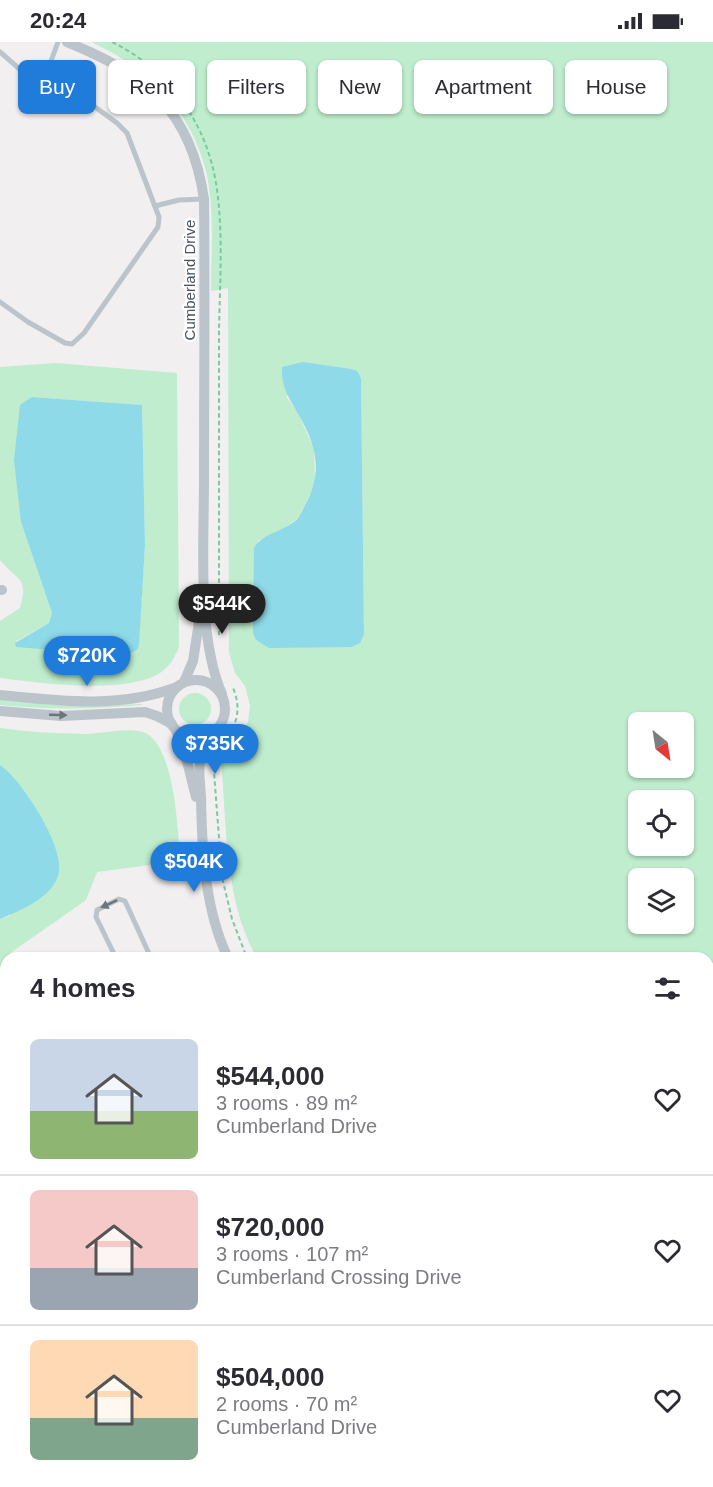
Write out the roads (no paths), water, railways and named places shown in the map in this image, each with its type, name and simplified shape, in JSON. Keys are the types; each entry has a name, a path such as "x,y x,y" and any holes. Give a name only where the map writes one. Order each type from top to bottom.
{"street":[{"name":"Cumberland Drive","path":"67,42 122,67 148,86 177,121 191,147 200,173 204,199 204,582 209,648 214,678 222,694"},
{"name":"Cumberland Drive","path":"180,685 193,661 204,582"},
{"path":"0,695 64,701 106,701 146,697 191,680 207,681 222,694 225,703 223,721 205,748 200,763 205,877 220,943 225,952"},
{"path":"180,685 172,693 167,707 186,757 201,818"},
{"path":"0,711 61,716 145,712 157,716 183,735 199,739 217,729"}],"lane":[{"path":"51,60 58,42"},
{"path":"0,52 18,68"},
{"path":"0,302 28,322 65,343 72,344 78,340 158,227 159,217 127,133 96,108"},
{"path":"155,206 179,200 204,199"},
{"path":"113,952 96,917 97,910 119,899 124,901 148,952"}],"water":[{"path":"303,362 351,369 357,371 361,378 364,634 360,643 352,647 269,648 256,640 253,633 254,548 263,539 288,526 299,517 314,482 316,470 310,437 286,392 282,374 282,367"},
{"path":"32,397 142,405 145,545 139,644 138,649 126,656 16,647 15,643 49,623 52,613 21,522 14,460 20,405"},
{"path":"0,765 19,785 41,816 50,833 59,864 58,876 49,891 34,903 0,919"}]}
